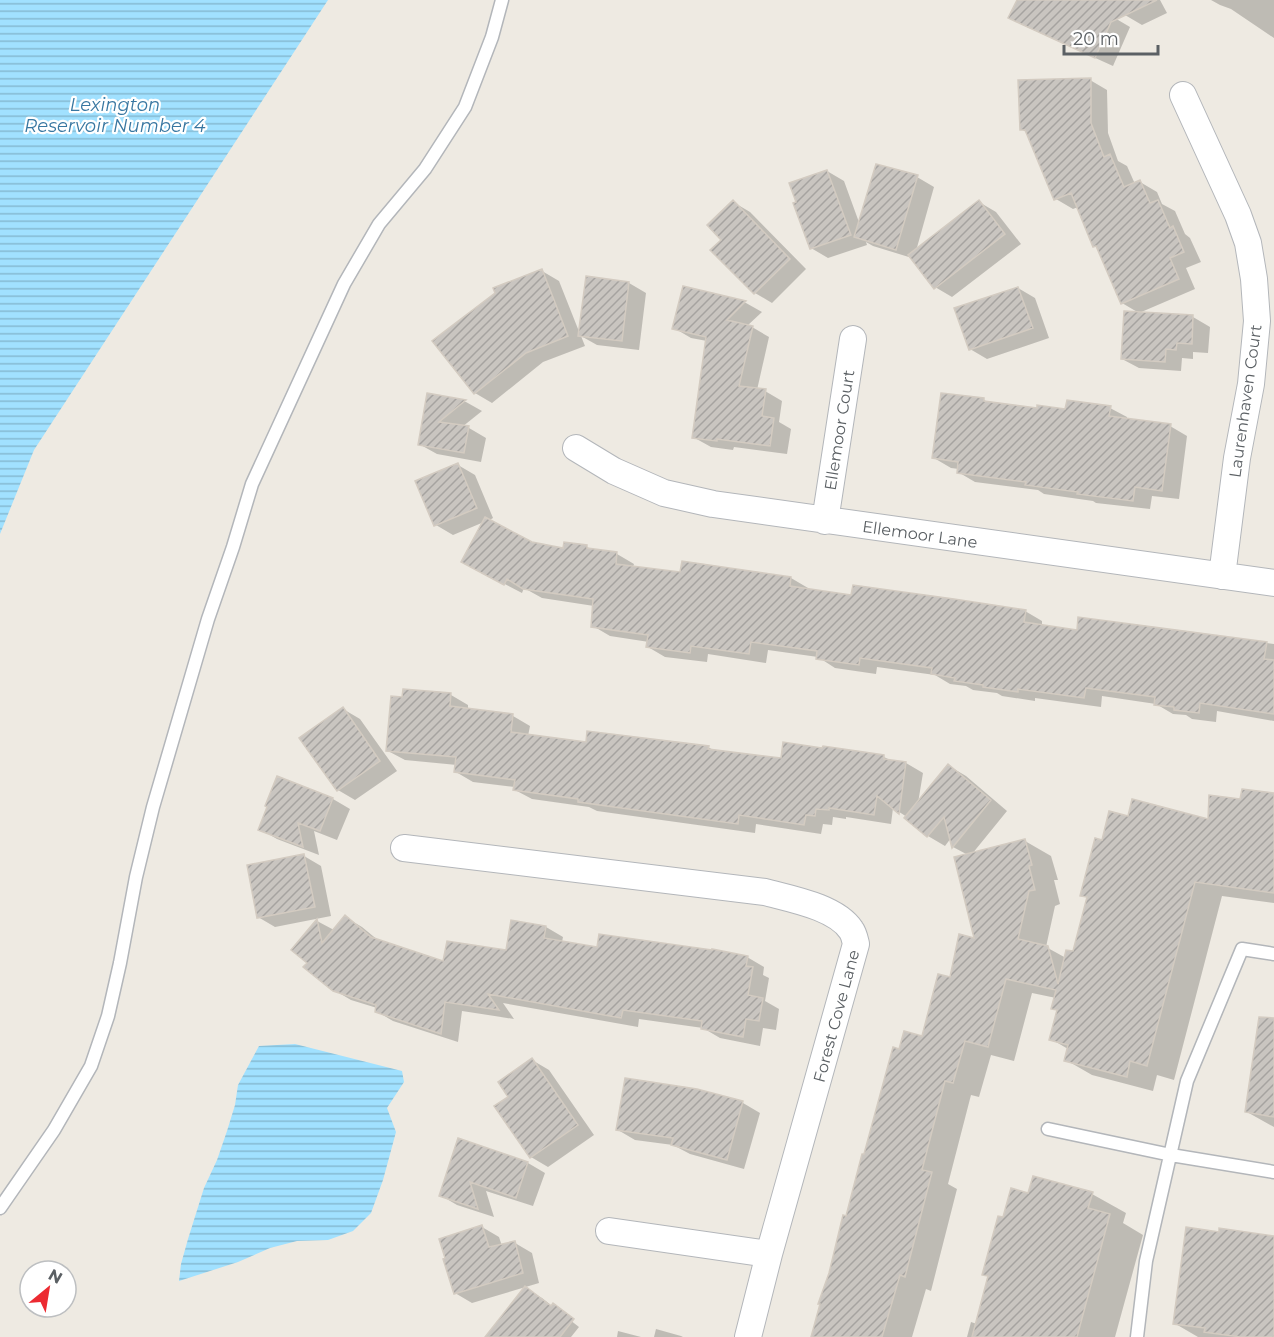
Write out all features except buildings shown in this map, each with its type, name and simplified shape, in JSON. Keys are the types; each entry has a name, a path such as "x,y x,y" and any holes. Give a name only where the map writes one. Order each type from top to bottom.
{"street":[{"name":"Laurenhaven Court","path":"1183,95 1238,215 1248,243 1254,279 1257,321 1251,384 1238,458 1222,576"},
{"name":"Ellemoor Court","path":"825,521 853,339"},
{"name":"Ellemoor Lane","path":"576,448 614,471 664,493 713,504 1274,583"},
{"name":"Forest Cove Lane","path":"404,848 765,892 825,910 851,930 856,944 748,1337"},
{"path":"609,1231 769,1254"}],"lane":[{"path":"0,1208 54,1130 91,1066 108,1016 136,877 153,807 208,619 252,484 344,284 379,224 425,169 465,107 492,38 502,0"},
{"path":"1137,1337 1146,1261 1187,1081 1242,949 1274,954"},
{"path":"1048,1129 1171,1155 1274,1172"}],"water":[{"name":"Lexington Reservoir Number 4","path":"0,0 328,0 34,450 0,534"},
{"path":"295,1044 402,1071 404,1082 387,1108 396,1132 371,1213 353,1231 328,1240 297,1241 270,1248 238,1262 179,1281 188,1239 204,1188 227,1131 238,1085 259,1046"}]}
